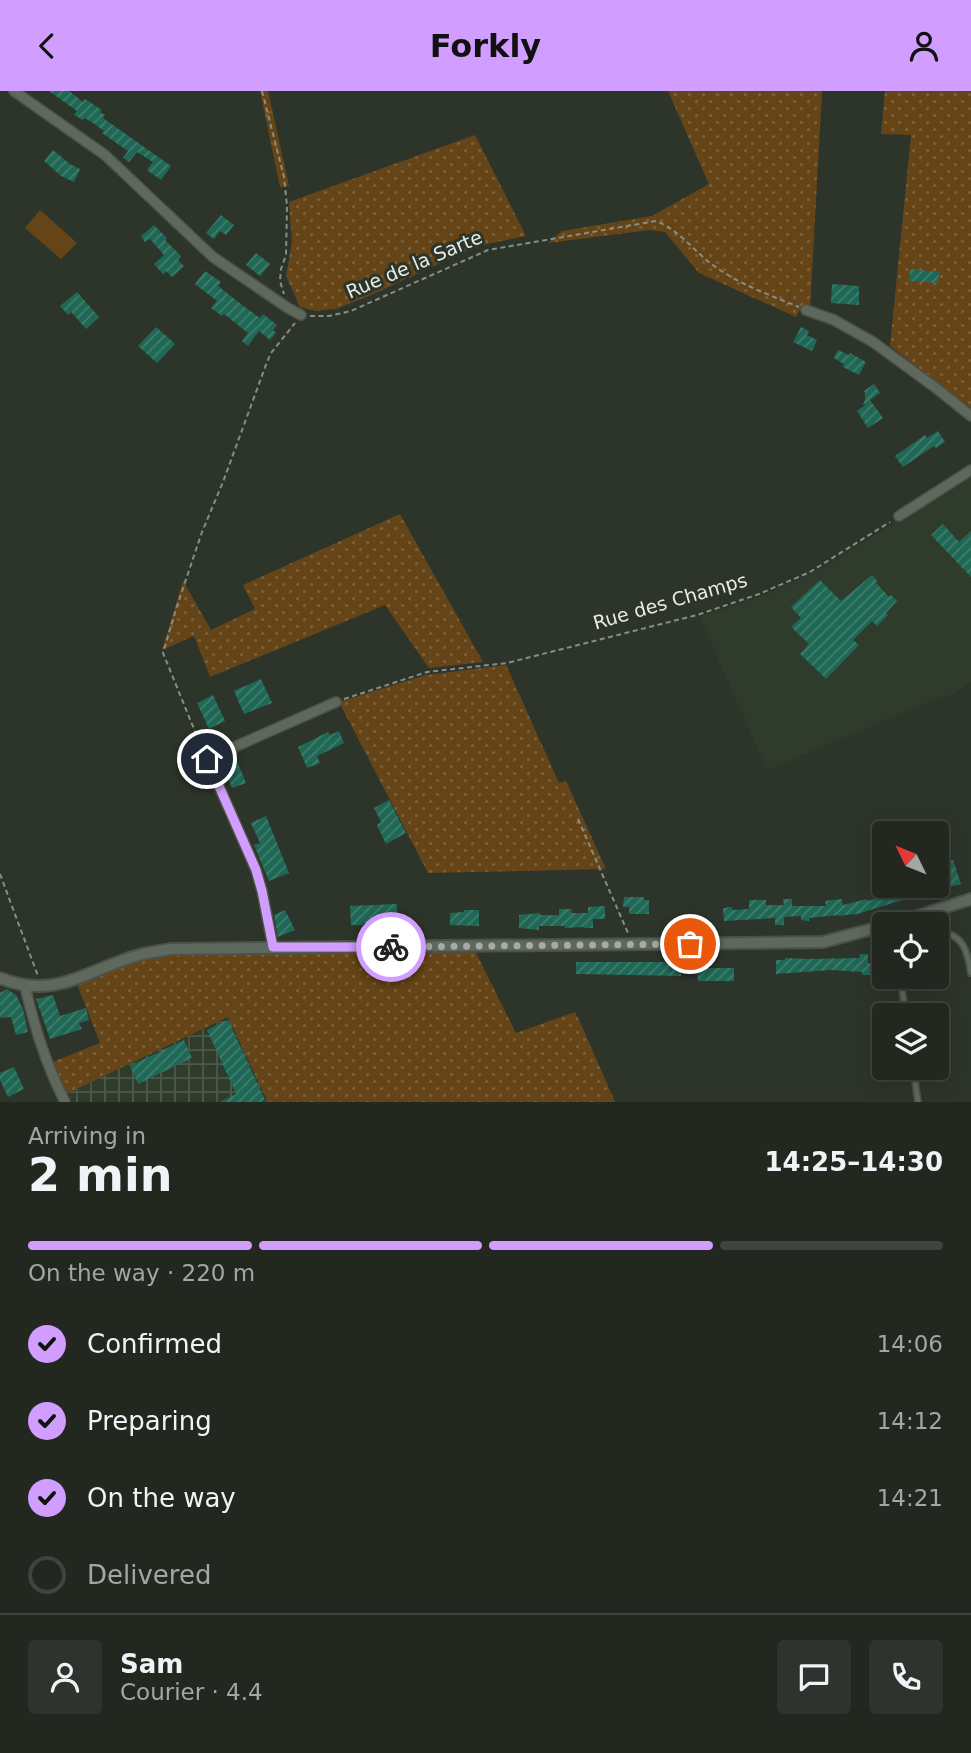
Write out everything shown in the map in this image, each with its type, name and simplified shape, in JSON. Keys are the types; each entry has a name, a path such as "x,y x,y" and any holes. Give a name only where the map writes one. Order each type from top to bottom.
{"street":[{"path":"14,91 105,155 213,257 301,315"},
{"path":"806,310 834,320 873,342 971,416"},
{"path":"899,516 971,470"},
{"path":"273,947 256,870 207,759 337,702"},
{"path":"939,912 971,899"},
{"path":"0,978 25,986 42,987 69,982 139,955 172,949 823,942 872,929"},
{"path":"25,986 45,1059 65,1102"}],"lane":[{"path":"949,933 961,941 968,956 971,973"},
{"path":"915,1080 918,1102"}],"path":[{"path":"262,91 285,187 286,255 280,281 288,308"},
{"name":"Rue de la Sarte","path":"301,315 329,316 351,311 488,250 656,221 667,225 719,270 806,310"},
{"path":"207,759 163,653 202,532 271,353 301,315"},
{"name":"Rue des Champs","path":"351,697 427,673 507,663 697,614 759,594 810,572 899,516"},
{"path":"578,819 632,944"},
{"path":"0,874 42,987"}],"shaded area":[{"path":"971,474 971,682 950,696 945,695 767,770 700,617 768,594 821,569"},
{"path":"229,1017 268,1100 70,1102 66,1094"}],"green space":[{"path":"260,91 268,91 289,186 280,187"},
{"path":"668,91 822,91 810,309 802,306 796,317 699,273 665,232 650,230 548,243 562,231 652,216 709,184"},
{"path":"885,91 971,91 971,408 890,346 911,135 881,134"},
{"path":"475,135 526,236 487,244 460,254 336,309 315,311 300,307 286,276 292,242 289,202"},
{"path":"40,210 77,243 61,259 25,228"},
{"path":"400,514 483,662 429,668 385,605 210,677 194,636 162,650 183,581 211,630 255,609 243,585"},
{"path":"506,665 559,783 566,781 606,869 428,873 339,702 426,675"},
{"path":"474,949 516,1033 575,1012 615,1102 264,1102 267,1100 228,1017 66,1094 50,1063 100,1043 77,984 142,958 178,951"}],"building":[{"path":"49,91 69,91 83,102 85,99 102,110 100,112 105,115 103,118 171,166 161,180 147,170 153,162 137,152 129,162 123,158 128,151 102,133 104,131 93,123 74,115 77,111"},
{"path":"53,150 80,169 74,182 61,176 44,161"},
{"path":"221,215 234,225 226,235 220,231 214,239 206,233"},
{"path":"154,225 181,256 178,260 184,266 172,277 166,271 163,274 154,264 164,255 150,239 145,242 141,236"},
{"path":"256,253 270,264 260,276 246,265"},
{"path":"910,269 939,272 938,283 909,281"},
{"path":"205,271 221,282 218,286 242,305 260,318 263,314 277,325 273,330 276,333 270,340 259,331 248,346 242,341 248,333 224,314 222,316 211,308 217,301 195,284"},
{"path":"832,284 859,286 859,305 831,303"},
{"path":"77,292 99,317 86,329 71,312 68,315 60,306"},
{"path":"156,327 175,344 157,363 138,346"},
{"path":"801,327 809,331 807,335 817,340 812,351 793,342"},
{"path":"838,350 866,362 859,375 843,367 844,364 834,358"},
{"path":"874,384 880,393 870,400 883,418 868,428 857,411 865,405 865,392"},
{"path":"938,431 945,442 936,448 934,446 903,467 895,456 925,435 927,438"},
{"path":"943,524 959,542 971,531 971,577 931,535"},
{"path":"872,575 889,597 891,595 897,601 877,626 872,621 853,640 859,645 826,679 800,654 809,644 791,627 801,618 791,607 820,580 841,601"},
{"path":"261,679 272,703 244,714 234,691"},
{"path":"213,695 225,721 209,729 197,703"},
{"path":"339,731 344,743 317,756 320,763 307,768 298,747 328,732 330,735"},
{"path":"237,761 246,783 232,788 223,766"},
{"path":"389,800 406,833 386,844 377,825 381,822 374,808"},
{"path":"266,816 289,873 269,881 254,845 260,843 251,823"},
{"path":"953,860 961,884 949,887 949,872 949,862"},
{"path":"624,897 644,897 644,900 649,900 649,914 629,914 629,907 623,907"},
{"path":"877,898 909,898 854,915 809,918 809,921 801,920 801,916 784,917 784,925 775,925 775,918 724,921 723,908 749,909 749,900 766,900 766,905 784,905 783,899 792,899 792,906 826,906 825,901 842,899 843,905 867,899"},
{"path":"397,904 397,918 385,918 385,923 351,925 350,906"},
{"path":"605,906 605,919 593,919 593,928 519,928 519,915 559,915 559,909 571,909 572,913 588,913 588,907"},
{"path":"285,910 295,930 278,937 274,915"},
{"path":"479,910 479,926 450,925 450,913"},
{"path":"860,954 868,954 868,963 872,963 872,975 831,970 776,974 776,960 785,958 859,958"},
{"path":"681,960 681,976 576,974 576,962"},
{"path":"696,960 706,960 706,968 734,968 734,981 698,981"},
{"path":"7,989 16,995 23,1009 28,1032 16,1035 11,1017 0,1018 0,993"},
{"path":"53,995 60,1016 86,1008 89,1020 79,1023 82,1029 50,1039 36,999"},
{"path":"228,1020 265,1100 261,1102 220,1102 236,1094 207,1030"},
{"path":"184,1040 192,1058 138,1084 130,1066"},
{"path":"14,1067 24,1089 8,1097 0,1080 0,1073"}],"way so far":[{"path":"391,947 690,944"}],"route":[{"path":"207,759 256,870 273,947 391,947"}]}
